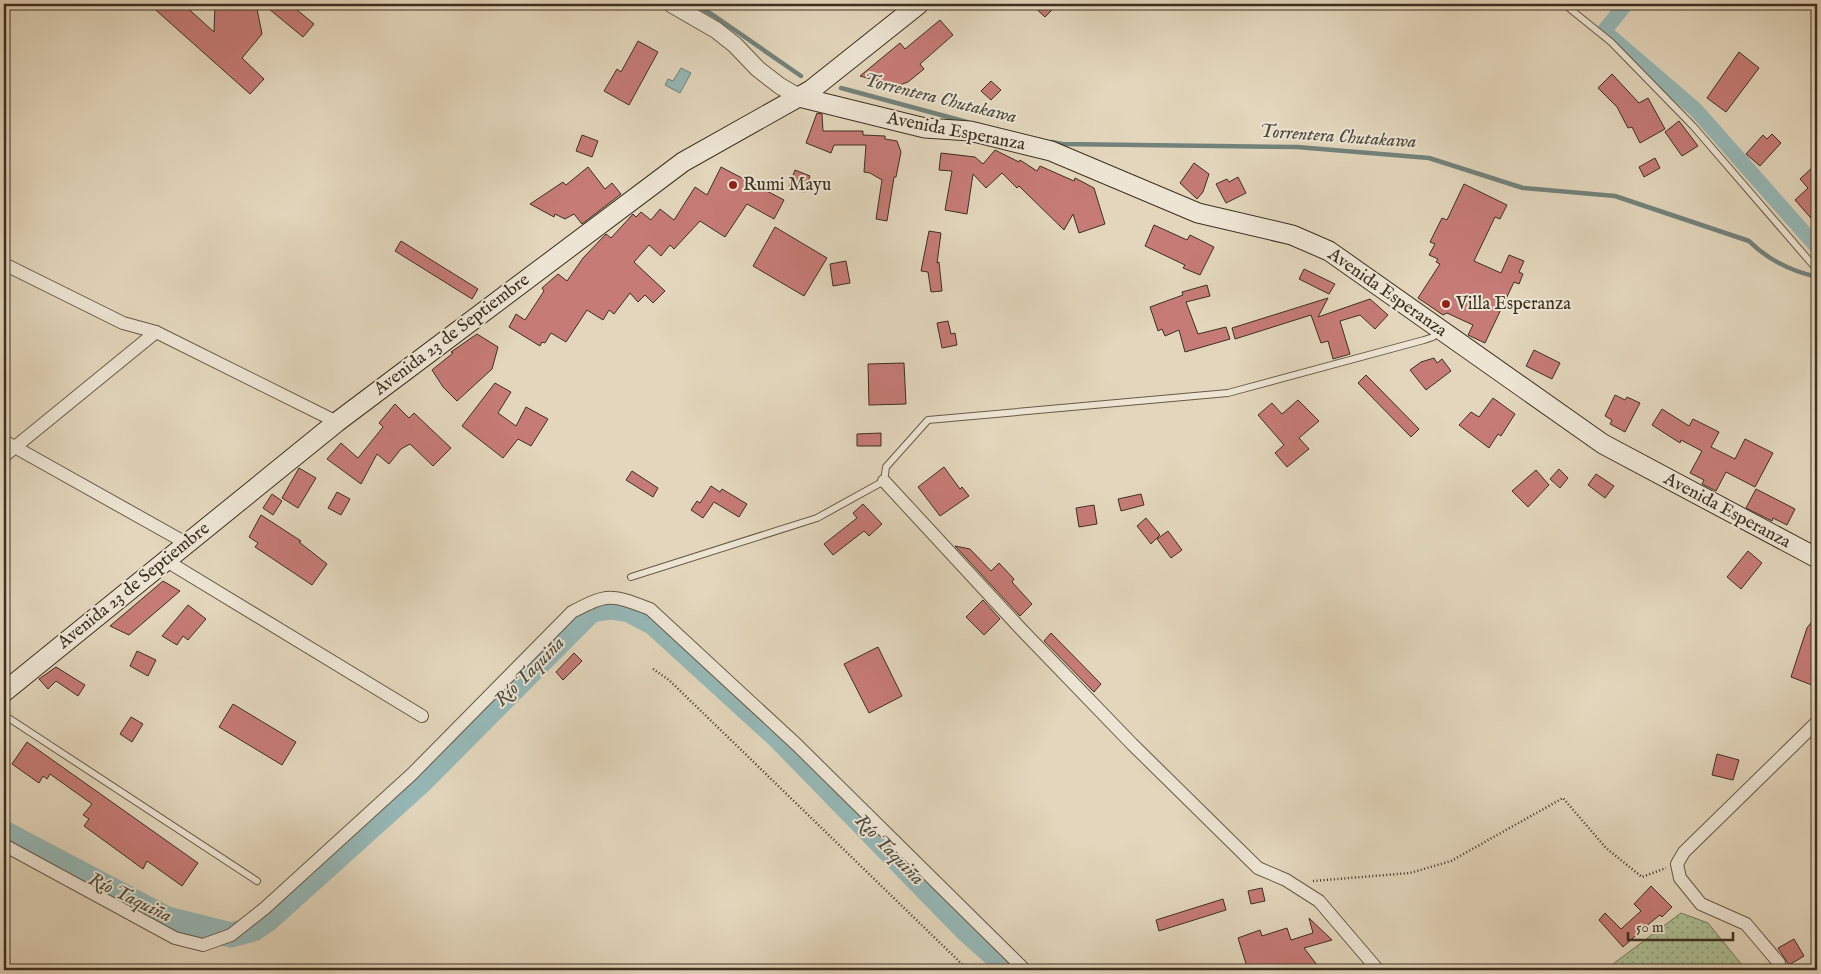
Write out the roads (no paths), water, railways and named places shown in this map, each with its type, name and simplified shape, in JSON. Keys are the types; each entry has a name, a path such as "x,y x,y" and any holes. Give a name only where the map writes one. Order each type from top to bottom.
{"main road":[{"name":"Avenida 23 de Septiembre","path":"4,692 186,542 337,422 683,162 831,77 919,4"},
{"name":"Avenida Esperanza","path":"805,93 925,128 970,131 1051,151 1198,213 1292,235 1329,251 1603,444 1817,558"}],"street":[{"path":"671,4 716,30 735,44 758,69 780,86 805,93"},
{"path":"4,264 123,322 156,332 337,422"},
{"path":"4,456 9,444 156,332"},
{"path":"9,444 186,542"},
{"path":"884,481 1020,628 1132,744 1258,868 1286,880 1319,901 1378,970"},
{"path":"165,560 422,716"},
{"path":"4,845 175,938 203,945 231,935 265,908 412,774 572,612 597,599 620,597 650,608 796,744 1025,970"},
{"path":"1779,963 1746,924 1701,904 1680,878 1677,864 1690,846 1817,722"}],"lane":[{"path":"1564,4 1611,42 1694,126 1813,265 1817,266"},
{"path":"631,577 817,518 884,481 886,466 928,420 1228,393 1424,340 1440,330"},
{"path":"4,715 257,881"}],"water":[{"path":"681,68 691,73 680,93 665,85 668,79 673,81"}],"waterway":[{"name":"Torrentera Chutakawa","path":"694,4 801,76"},
{"path":"1626,4 1604,31 1696,110 1817,247"},
{"name":"Torrentera Chutakawa","path":"841,88 967,122"},
{"name":"Torrentera Chutakawa","path":"1052,142 1062,144 1297,147 1429,158 1523,188 1615,196 1749,241 1764,254 1780,264 1798,272 1817,277"},
{"name":"Río Taquiña","path":"4,833 167,919 231,935 253,929 268,919 419,783 591,610 612,607 629,610 654,623 779,737 967,930 1012,970"}],"place":[{"name":"Rumi Mayu","path":"733,185"},
{"name":"Villa Esperanza","path":"1446,304"}]}
